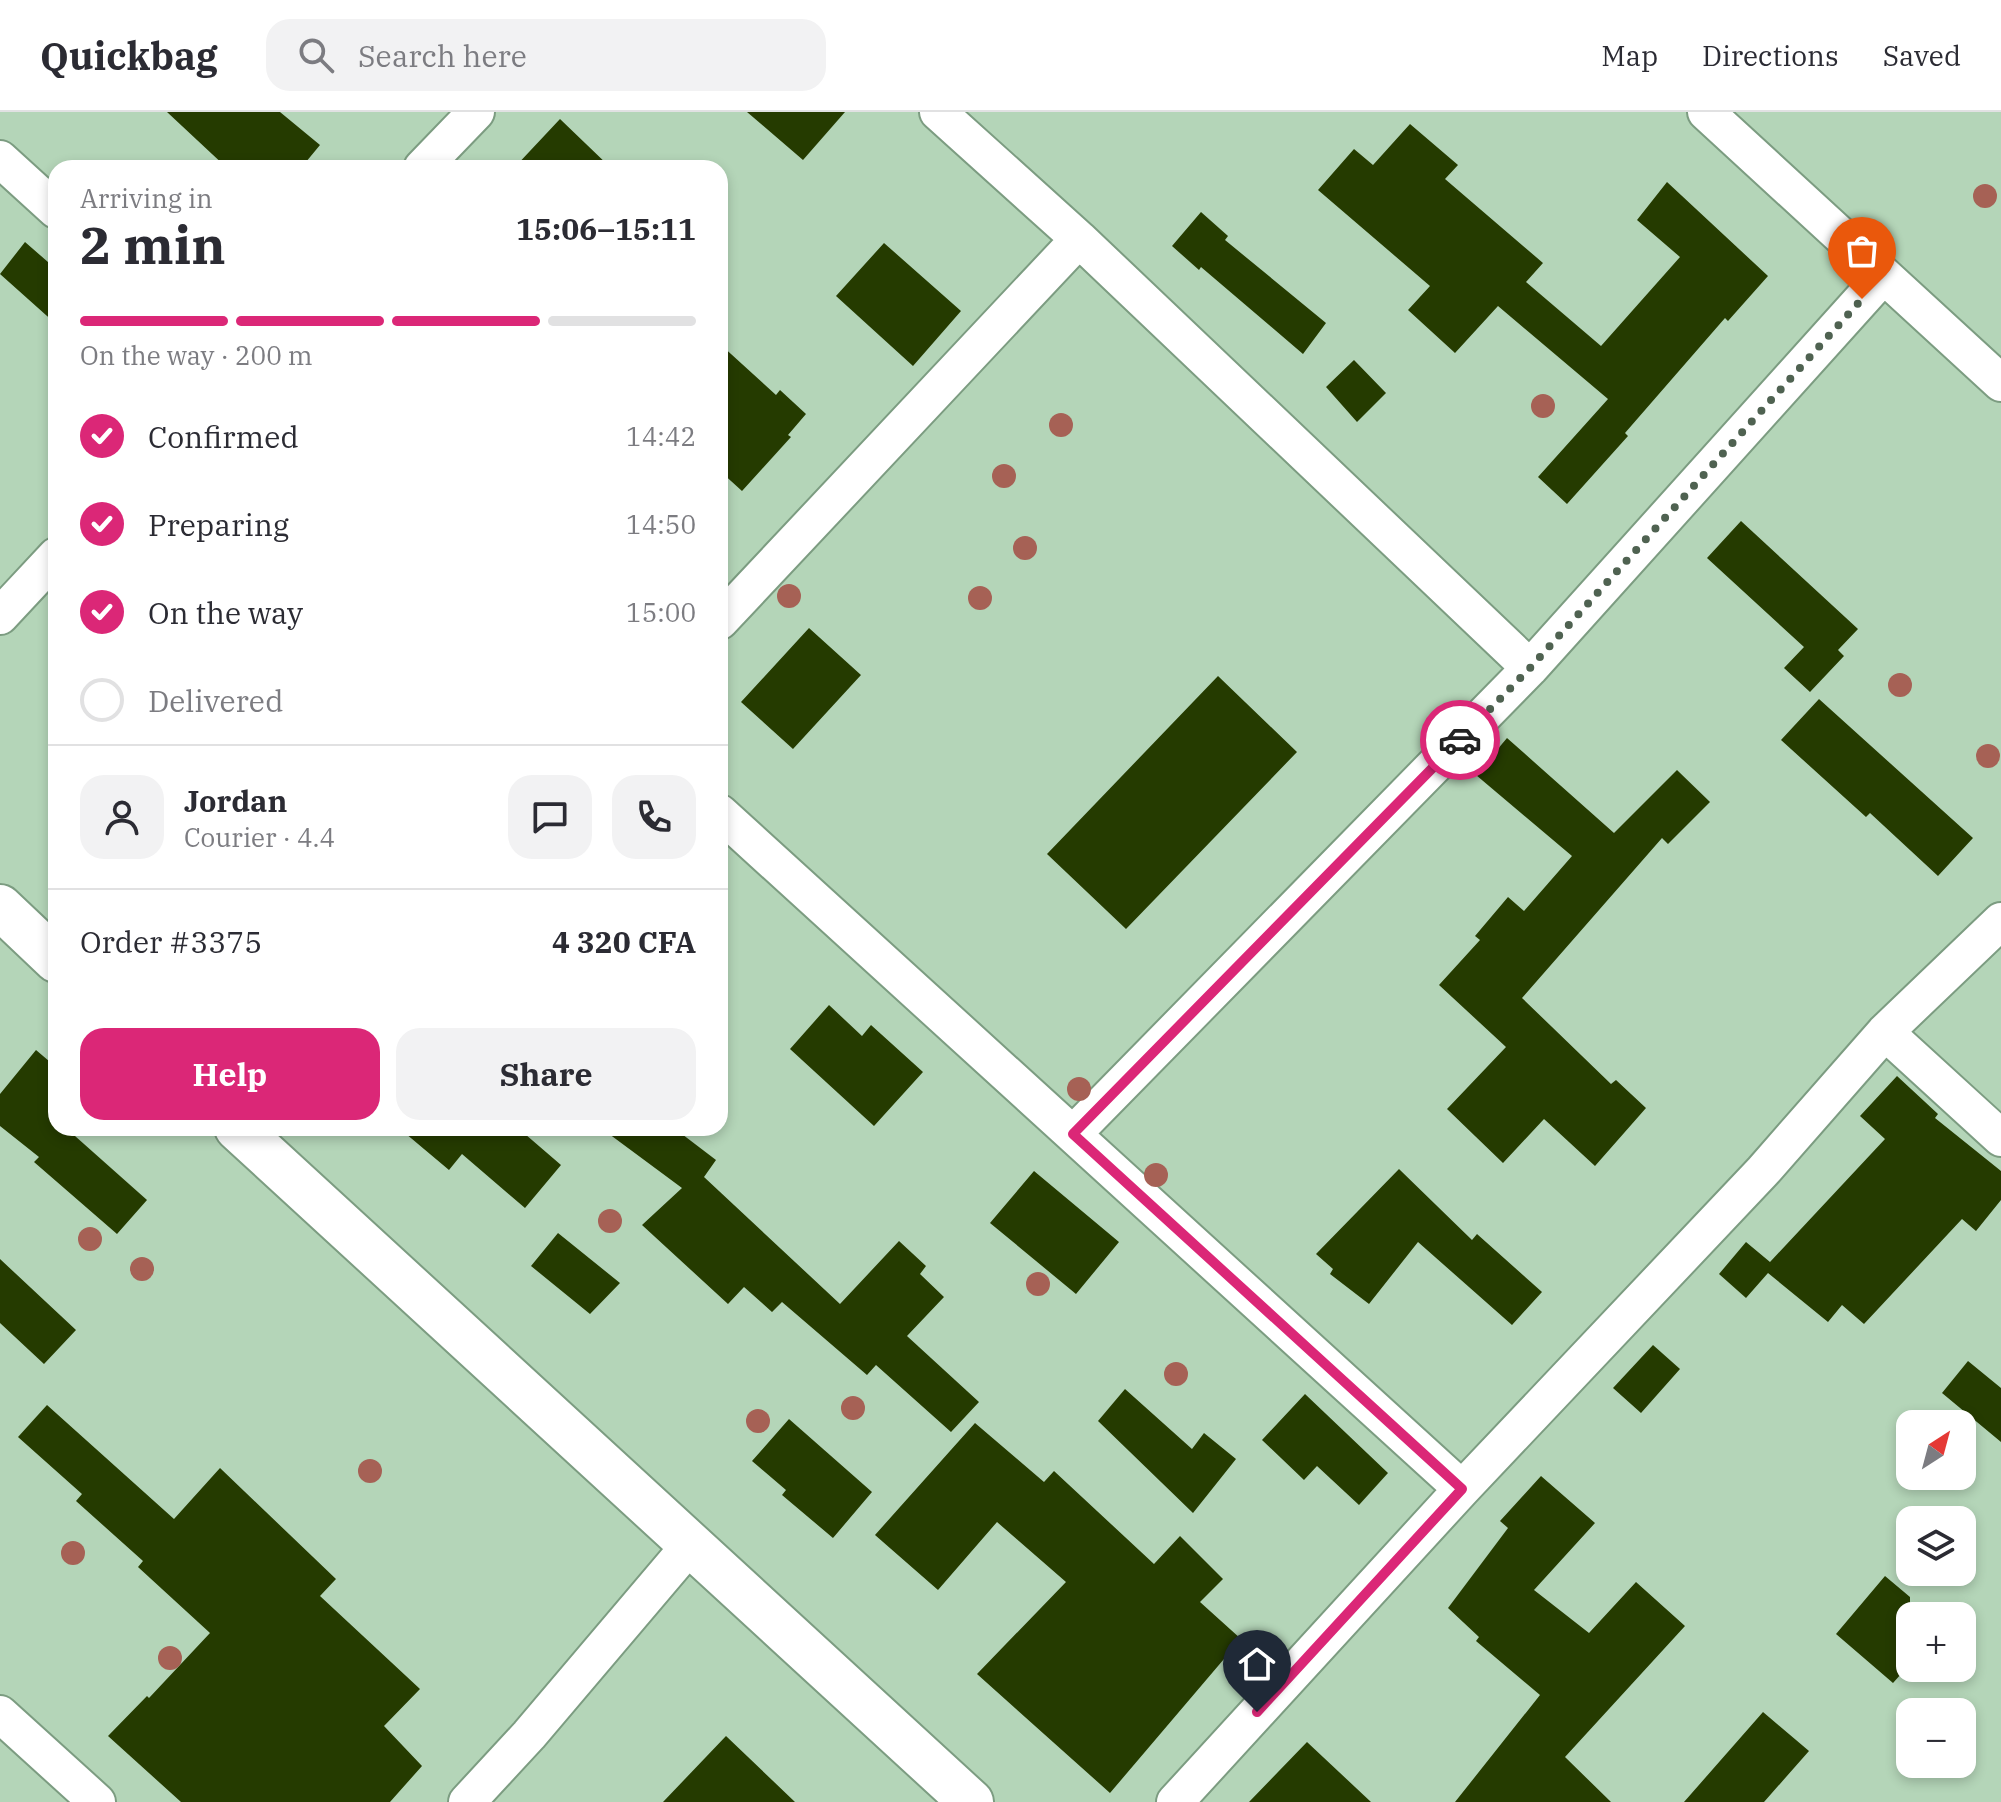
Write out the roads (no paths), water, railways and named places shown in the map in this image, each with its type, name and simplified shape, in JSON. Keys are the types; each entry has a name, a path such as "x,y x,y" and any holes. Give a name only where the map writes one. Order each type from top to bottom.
{"street":[{"path":"430,160 476,112"},
{"path":"938,112 1079,239 1530,668"},
{"path":"1706,112 2001,383"},
{"path":"0,159 48,203"},
{"path":"728,612 1079,239"},
{"path":"1073,1134 1530,668 1883,276"},
{"path":"0,616 48,565"},
{"path":"728,820 1462,1489"},
{"path":"0,907 48,952"},
{"path":"1175,1802 1462,1489 1763,1171 1885,1032 2001,921"},
{"path":"1885,1032 2001,1138"},
{"path":"250,1136 971,1802"},
{"path":"467,1802 529,1735 691,1544"},
{"path":"0,1714 97,1802"}]}
